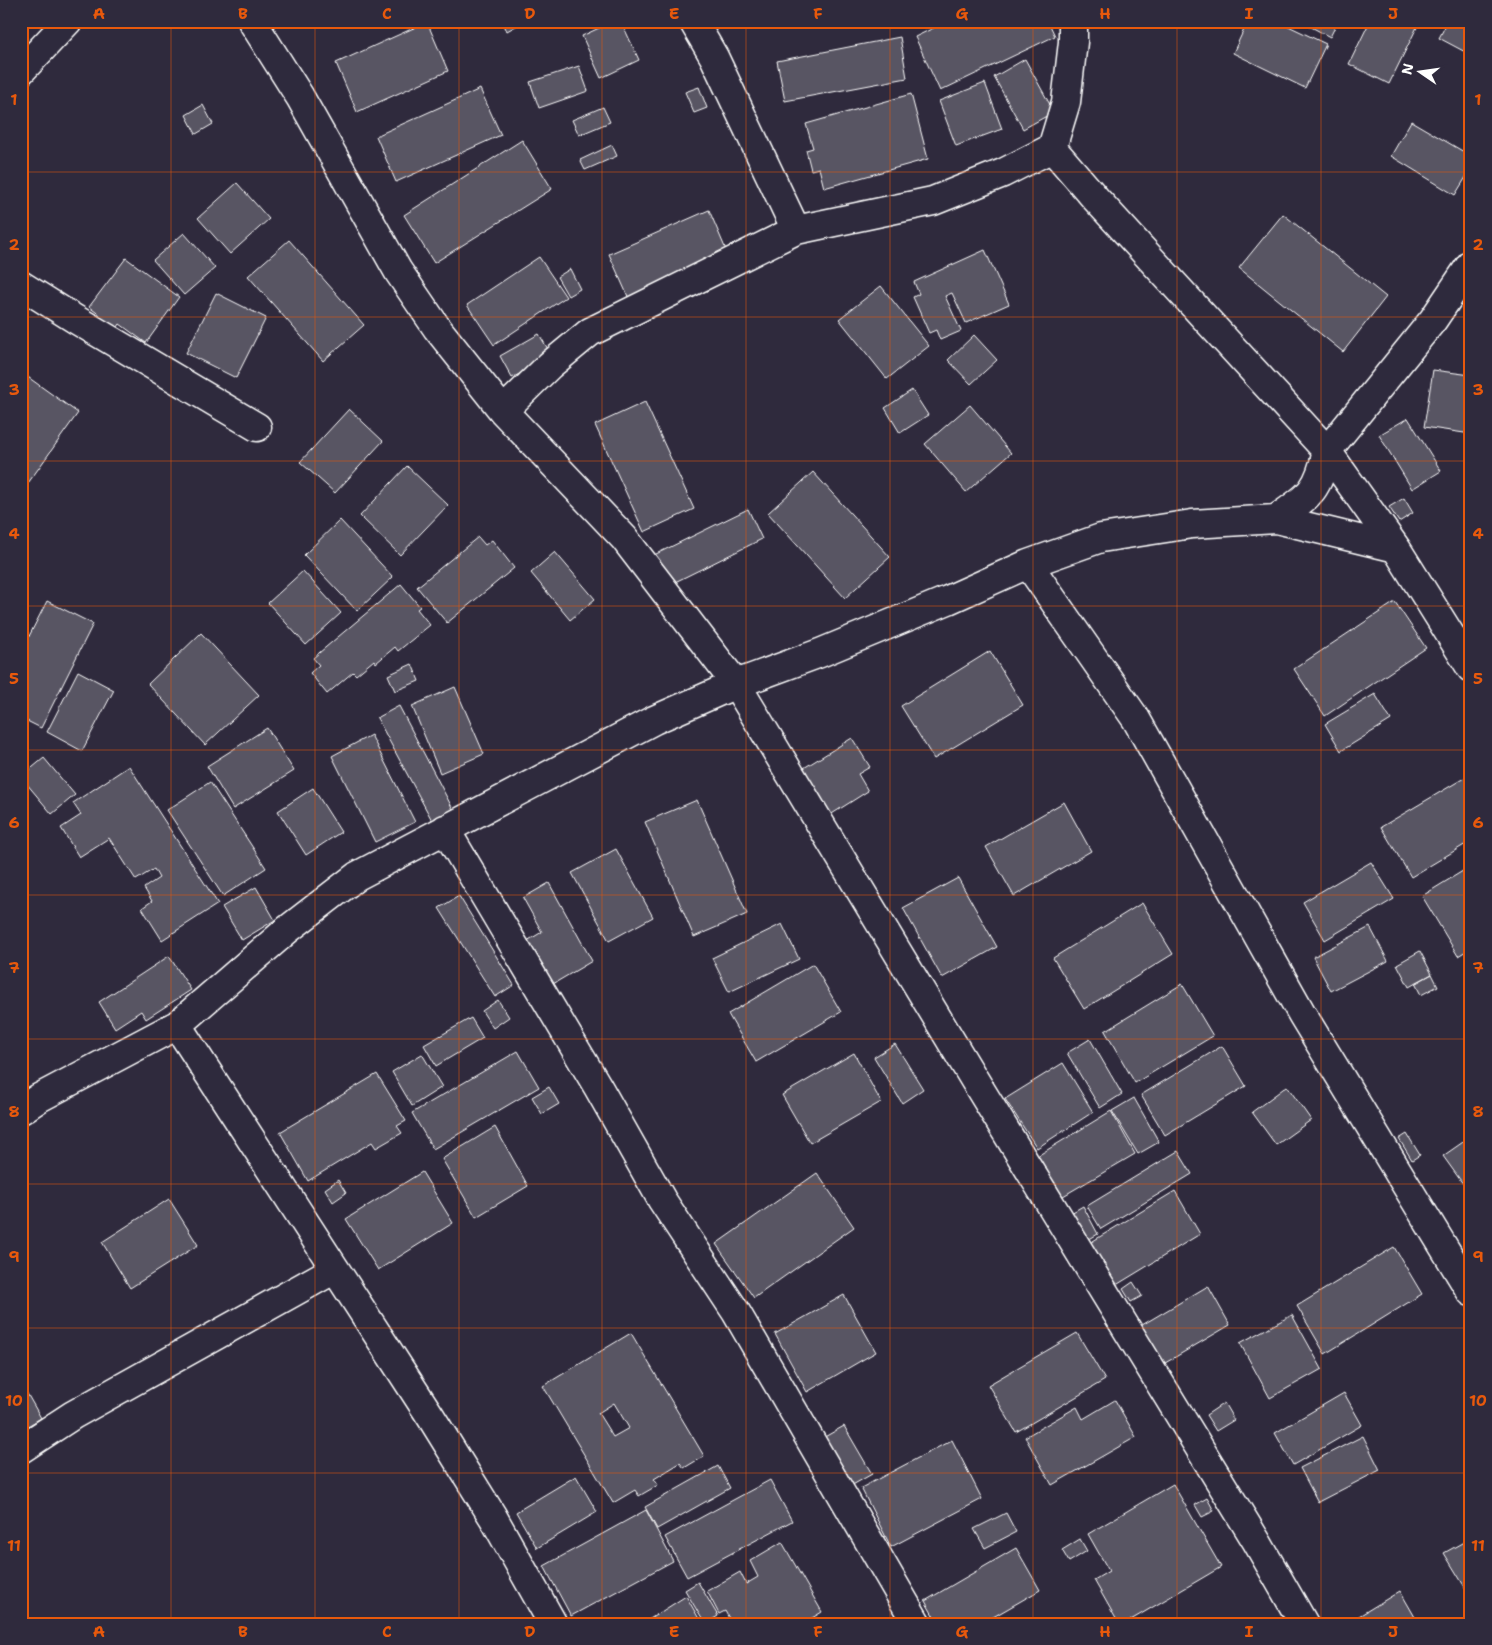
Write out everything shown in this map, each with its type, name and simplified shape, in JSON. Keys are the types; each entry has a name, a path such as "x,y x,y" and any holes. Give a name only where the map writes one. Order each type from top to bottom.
{"street":[{"path":"21,71 68,21"},
{"path":"252,21 300,97 398,271 437,328 503,411 624,538 736,684 980,1090 1252,1533 1304,1624"},
{"path":"693,21 714,57 796,230"},
{"path":"503,411 550,365 590,332 796,230 933,201 1002,173 1052,148 1066,102 1073,21"},
{"path":"1052,148 1096,199 1327,451 1396,548 1471,668"},
{"path":"1276,519 1305,499 1314,488 1322,474 1327,451 1433,320 1471,264"},
{"path":"21,284 75,319 257,427"},
{"path":"21,1110 39,1098 177,1025 287,930 357,876 654,720 736,684 884,626 1028,564 1101,538 1192,524 1276,519 1396,548"},
{"path":"1028,564 1136,719 1302,1014 1471,1292"},
{"path":"445,829 598,1087 662,1200 736,1312 917,1624"},
{"path":"177,1025 469,1477 553,1624"},
{"path":"21,1449 73,1415 335,1268"}],"building":[{"path":"502,21 525,21 507,31"},
{"path":"614,21 621,21 639,60 601,78 582,36"},
{"path":"948,21 1048,21 1055,36 940,91 915,37"},
{"path":"1248,21 1278,21 1326,44 1305,88 1233,53"},
{"path":"1300,21 1338,21 1330,37"},
{"path":"1370,21 1420,21 1389,84 1349,64"},
{"path":"1448,21 1471,21 1471,55 1439,38"},
{"path":"427,22 448,71 357,112 336,63"},
{"path":"900,37 907,78 785,101 777,61"},
{"path":"1025,59 1054,112 1023,129 994,77"},
{"path":"579,66 588,91 539,108 530,82"},
{"path":"985,83 1002,129 956,146 939,101"},
{"path":"699,87 707,108 694,113 685,92"},
{"path":"480,89 501,135 396,182 376,136"},
{"path":"911,94 928,159 824,188 819,168 811,170 806,150 813,148 806,124"},
{"path":"203,105 213,124 196,134 186,115"},
{"path":"603,107 610,122 579,135 572,120"},
{"path":"1411,121 1471,156 1471,169 1455,195 1391,156"},
{"path":"522,140 552,189 434,263 404,215"},
{"path":"612,145 617,156 585,170 580,160"},
{"path":"237,183 269,219 230,254 198,218"},
{"path":"709,210 729,257 630,301 609,254"},
{"path":"1283,214 1386,297 1343,352 1239,268"},
{"path":"184,233 215,268 184,295 153,260"},
{"path":"289,240 364,325 323,361 248,276"},
{"path":"985,250 1009,304 966,323 952,293 945,296 961,331 940,340 936,330 929,333 913,297 919,294 914,282"},
{"path":"539,257 566,297 494,345 467,305"},
{"path":"126,258 179,297 146,343 120,324 113,334 95,321 100,315 89,307"},
{"path":"570,269 580,289 568,296 557,277"},
{"path":"881,286 929,346 887,379 839,319"},
{"path":"216,293 266,318 236,378 186,353"},
{"path":"539,334 552,356 512,378 500,356"},
{"path":"974,335 997,360 971,384 948,360"},
{"path":"1433,370 1471,375 1471,434 1424,427"},
{"path":"25,375 78,413 21,493 21,380"},
{"path":"912,390 928,415 900,433 885,408"},
{"path":"645,402 694,509 644,532 595,425"},
{"path":"970,405 1011,453 966,492 925,444"},
{"path":"349,409 383,441 335,493 300,462"},
{"path":"1408,418 1441,471 1412,489 1379,435"},
{"path":"407,466 448,505 400,555 360,516"},
{"path":"813,472 890,557 845,598 768,513"},
{"path":"1404,498 1413,513 1399,522 1389,507"},
{"path":"748,509 762,539 669,585 654,555"},
{"path":"340,520 393,577 357,611 304,555"},
{"path":"478,537 485,545 492,540 514,568 447,623 417,587"},
{"path":"555,552 595,599 570,620 531,573"},
{"path":"303,571 341,613 306,645 268,603"},
{"path":"401,584 420,607 417,609 430,625 398,651 395,647 376,663 374,660 356,675 353,672 327,694 310,673 319,665 313,658"},
{"path":"47,601 93,624 41,728 21,718 21,652"},
{"path":"1395,602 1426,648 1325,716 1294,669"},
{"path":"201,633 259,695 205,745 148,684"},
{"path":"990,651 1023,705 934,759 901,706"},
{"path":"412,664 419,681 395,691 388,675"},
{"path":"78,671 114,690 82,751 47,732"},
{"path":"455,687 484,754 440,773 412,706"},
{"path":"1375,694 1391,720 1341,751 1325,724"},
{"path":"399,706 455,813 434,824 377,718"},
{"path":"267,728 294,771 233,809 207,766"},
{"path":"371,735 415,822 375,842 332,756"},
{"path":"852,738 870,767 858,774 868,791 827,817 799,771"},
{"path":"44,758 75,795 52,814 21,777"},
{"path":"129,766 218,904 162,940 142,908 152,901 144,888 159,878 154,869 136,880 109,838 79,857 61,828 81,815 73,803"},
{"path":"1471,774 1471,841 1411,877 1381,827"},
{"path":"210,782 266,868 223,896 167,810"},
{"path":"313,788 341,832 306,855 278,811"},
{"path":"697,800 747,914 694,937 645,822"},
{"path":"1064,802 1091,851 1014,896 986,847"},
{"path":"616,849 653,917 609,941 572,873"},
{"path":"1371,862 1394,899 1325,940 1303,902"},
{"path":"1471,866 1471,948 1458,956 1422,896"},
{"path":"958,878 997,947 942,978 903,908"},
{"path":"549,883 592,961 553,984 541,962 535,966 522,944 542,932 523,898"},
{"path":"256,887 275,920 242,940 222,907"},
{"path":"459,896 514,985 495,997 439,908"},
{"path":"1142,903 1173,954 1084,1009 1053,958"},
{"path":"782,924 799,959 729,992 712,958"},
{"path":"1370,927 1388,961 1331,991 1313,957"},
{"path":"1420,951 1432,974 1409,987 1397,964"},
{"path":"169,956 191,990 146,1019 141,1011 115,1028 99,1002"},
{"path":"813,964 841,1012 756,1062 728,1014"},
{"path":"1432,974 1438,986 1421,995 1415,983"},
{"path":"1182,984 1213,1036 1135,1083 1105,1031"},
{"path":"498,1000 509,1017 493,1028 482,1011"},
{"path":"471,1018 483,1038 436,1066 424,1045"},
{"path":"1090,1039 1122,1094 1100,1108 1067,1053"},
{"path":"895,1044 923,1089 902,1103 874,1057"},
{"path":"1222,1046 1246,1086 1165,1135 1141,1095"},
{"path":"518,1051 539,1087 433,1149 412,1113"},
{"path":"854,1053 881,1102 810,1143 782,1095"},
{"path":"422,1054 442,1087 412,1106 392,1072"},
{"path":"1063,1063 1093,1112 1037,1148 1005,1099"},
{"path":"377,1074 406,1121 397,1126 402,1133 376,1148 372,1142 308,1181 280,1132"},
{"path":"1287,1086 1311,1120 1276,1145 1252,1112"},
{"path":"549,1087 559,1104 542,1114 532,1097"},
{"path":"1134,1098 1159,1142 1138,1154 1112,1111"},
{"path":"1111,1111 1135,1154 1058,1199 1034,1158"},
{"path":"495,1127 528,1186 476,1217 442,1159"},
{"path":"1407,1134 1420,1155 1412,1160 1399,1139"},
{"path":"1466,1140 1471,1148 1471,1185 1466,1188 1443,1156"},
{"path":"1178,1151 1192,1174 1101,1229 1087,1206"},
{"path":"422,1172 453,1223 378,1270 346,1219"},
{"path":"817,1173 854,1227 754,1298 716,1244"},
{"path":"338,1180 346,1193 333,1202 325,1189"},
{"path":"1175,1191 1200,1234 1113,1287 1088,1244"},
{"path":"169,1199 198,1245 130,1288 102,1242"},
{"path":"1083,1206 1098,1234 1079,1245 1064,1217"},
{"path":"1394,1247 1422,1294 1325,1354 1297,1306"},
{"path":"1133,1282 1142,1296 1131,1302 1123,1289"},
{"path":"1208,1286 1230,1325 1160,1366 1137,1328"},
{"path":"844,1295 876,1352 807,1392 775,1334"},
{"path":"1292,1315 1322,1369 1270,1398 1240,1343"},
{"path":"631,1333 704,1456 684,1468 680,1463 654,1479 658,1485 639,1496 635,1490 613,1503 543,1386","holes":["614,1403 629,1428 613,1437 598,1413"]},
{"path":"1077,1333 1105,1380 1016,1432 988,1385"},
{"path":"21,1383 41,1418 21,1430"},
{"path":"1344,1393 1362,1425 1293,1465 1275,1433"},
{"path":"1115,1400 1136,1437 1052,1485 1025,1437 1077,1407 1083,1419"},
{"path":"1224,1403 1234,1420 1216,1431 1206,1415"},
{"path":"844,1426 872,1474 849,1487 821,1439"},
{"path":"1363,1436 1380,1470 1318,1502 1300,1468"},
{"path":"952,1440 982,1499 891,1547 861,1488"},
{"path":"718,1466 730,1488 657,1529 645,1507"},
{"path":"576,1476 597,1512 537,1548 516,1512"},
{"path":"770,1480 792,1521 687,1577 665,1537"},
{"path":"1173,1484 1221,1567 1124,1624 1119,1624 1094,1580 1109,1571 1088,1534"},
{"path":"1207,1498 1214,1511 1202,1517 1195,1505"},
{"path":"646,1510 673,1561 571,1616 544,1566"},
{"path":"1006,1513 1016,1532 985,1548 974,1529"},
{"path":"1471,1538 1471,1597 1444,1553"},
{"path":"1080,1539 1087,1551 1069,1562 1062,1550"},
{"path":"782,1542 822,1612 802,1624 732,1624 725,1611 719,1614 707,1591 740,1572 746,1584 758,1577 750,1561"},
{"path":"1016,1548 1040,1590 981,1624 938,1624 925,1601"},
{"path":"698,1582 718,1616 705,1624 685,1590"},
{"path":"1400,1591 1419,1624 1350,1624 1349,1622"},
{"path":"686,1596 702,1624 642,1624"}]}
